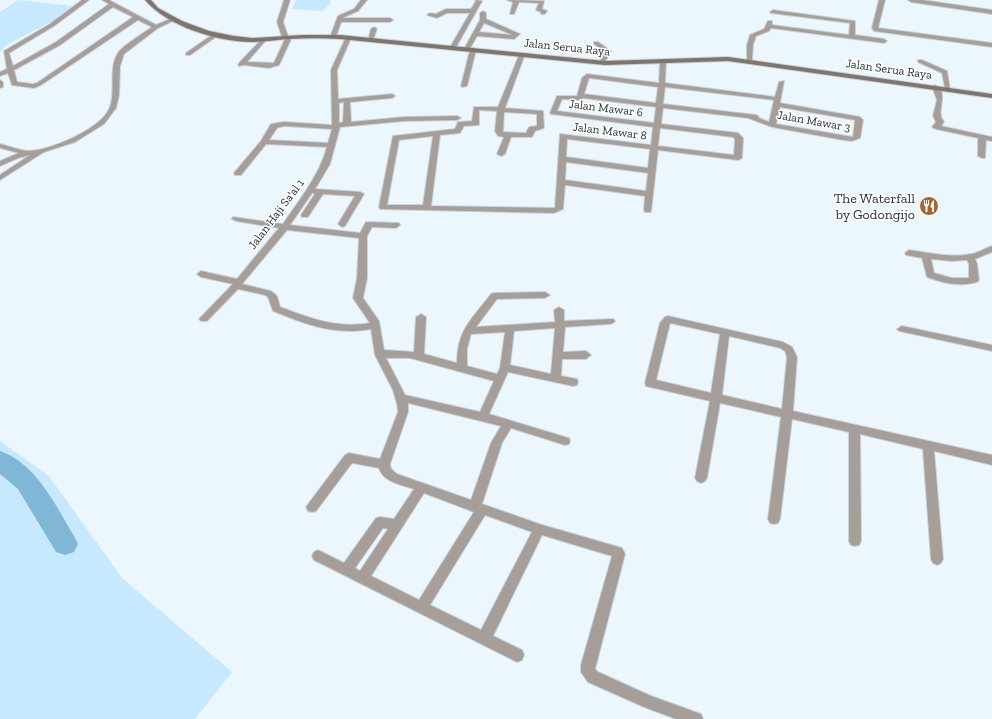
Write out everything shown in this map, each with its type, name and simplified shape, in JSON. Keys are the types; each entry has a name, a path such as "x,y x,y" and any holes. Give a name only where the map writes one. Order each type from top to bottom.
{"main road":[{"name":"Jalan Serua Raya","path":"148,0 152,5 172,20 217,34 246,40 263,40 287,37 333,37 452,49 470,49 522,54 602,63 632,63 716,58 749,60 948,88 992,96"}],"street":[{"path":"86,0 52,25 7,51 6,53 9,70 14,84 34,86 39,84 138,17"},
{"path":"105,0 156,27"},
{"path":"263,40 242,64 269,66 276,65 287,37 280,22 287,0"},
{"path":"333,37 342,16 356,10 364,0"},
{"path":"452,49 479,0"},
{"path":"510,0 542,2 539,10 544,11 542,13"},
{"path":"512,13 517,0"},
{"path":"882,0 875,28 876,30 992,45"},
{"path":"911,0 992,12"},
{"path":"0,74 49,49 77,31 112,5"},
{"path":"749,60 750,45 753,35 766,31 774,8 853,22 852,37"},
{"path":"430,15 438,15 446,11 473,10"},
{"path":"464,86 470,49 483,16 517,34 514,37 509,37 476,34"},
{"path":"0,164 10,157 25,152 44,150 58,146 85,133 105,119 112,108 115,98 121,53 156,27 172,20"},
{"path":"339,20 390,20"},
{"path":"768,26 884,41"},
{"path":"370,40 374,29"},
{"path":"188,54 217,34"},
{"name":"Jalan Haji Sa'al 1","path":"204,319 237,284 284,228 310,191 326,164 336,127 334,70 348,38"},
{"path":"596,43 608,51 602,63"},
{"path":"522,54 501,109 499,131 501,134 508,135 529,135 532,130 540,128 541,112 501,109 477,108 475,123 461,124 459,130 457,131 396,138 383,207 554,210 560,207 563,160 652,171"},
{"path":"920,60 945,72 948,88"},
{"path":"648,210 654,148 658,125 663,61"},
{"path":"580,96 585,78 587,76 778,102"},
{"path":"773,122 782,82"},
{"path":"934,87 940,100 937,116 940,122 936,127 992,139"},
{"path":"336,101 392,96"},
{"name":"Jalan Mawar 3","path":"553,113 559,97 579,99 580,96 659,104 749,116 756,121 773,122 854,139 856,138 858,118 778,102"},
{"path":"346,100 347,124"},
{"name":"Jalan Mawar 6","path":"553,113 658,125 737,136 739,138 738,157 735,159 654,148"},
{"path":"336,127 347,124 404,119 416,120 457,118"},
{"path":"238,173 264,142 272,129 278,125 336,127 405,123 416,120"},
{"path":"427,208 437,134"},
{"path":"501,154 508,135"},
{"name":"Jalan Mawar 8","path":"563,160 563,136 654,148"},
{"path":"982,137 982,156"},
{"path":"264,142 332,145"},
{"path":"0,146 25,152"},
{"path":"0,178 44,150"},
{"path":"562,182 650,194"},
{"path":"310,191 360,194 342,224"},
{"path":"305,215 320,192"},
{"path":"236,219 284,228 363,236"},
{"path":"396,225 369,224 363,236 362,278 358,298 372,318 375,325 380,354 384,366 402,398 403,412 384,464 386,471 394,478 478,508 539,529 616,551 619,554 588,665 588,672 593,677 650,702 696,719"},
{"path":"909,253 926,256 970,258 984,254 992,249"},
{"path":"926,256 932,276 967,282 974,280 973,264 970,258"},
{"path":"201,274 268,293 272,296 276,309 304,320 347,329 375,325"},
{"path":"462,368 464,338 468,330 494,296 545,295"},
{"path":"556,378 560,325 559,310"},
{"path":"419,357 421,317"},
{"path":"774,519 788,414 792,357 789,349 783,345 668,319 665,323 650,383 788,414 928,446 992,460"},
{"path":"468,330 610,321"},
{"path":"483,417 505,368 510,328"},
{"path":"902,329 992,348"},
{"path":"701,478 716,398 725,331"},
{"path":"380,354 402,354 419,357 501,379"},
{"path":"557,356 586,355"},
{"path":"505,368 573,382"},
{"path":"402,398 508,423 564,442"},
{"path":"421,608 478,508 488,465 497,443 508,423"},
{"path":"854,429 855,541"},
{"path":"928,446 937,559"},
{"path":"312,507 349,458 384,464"},
{"path":"362,578 422,487"},
{"path":"346,571 380,522 397,525"},
{"path":"484,639 539,529"},
{"path":"318,556 517,655"}],"shaded area":[{"path":"18,0 73,6 53,21 8,44 0,52 0,12"},
{"path":"296,0 329,0 331,3 323,11 292,9"},
{"path":"0,441 49,476 122,578 232,672 195,719 0,719"}],"waterway":[{"path":"0,461 27,482 65,544"}],"place":[{"name":"The Waterfall by Godongijo","path":"929,206"}]}
